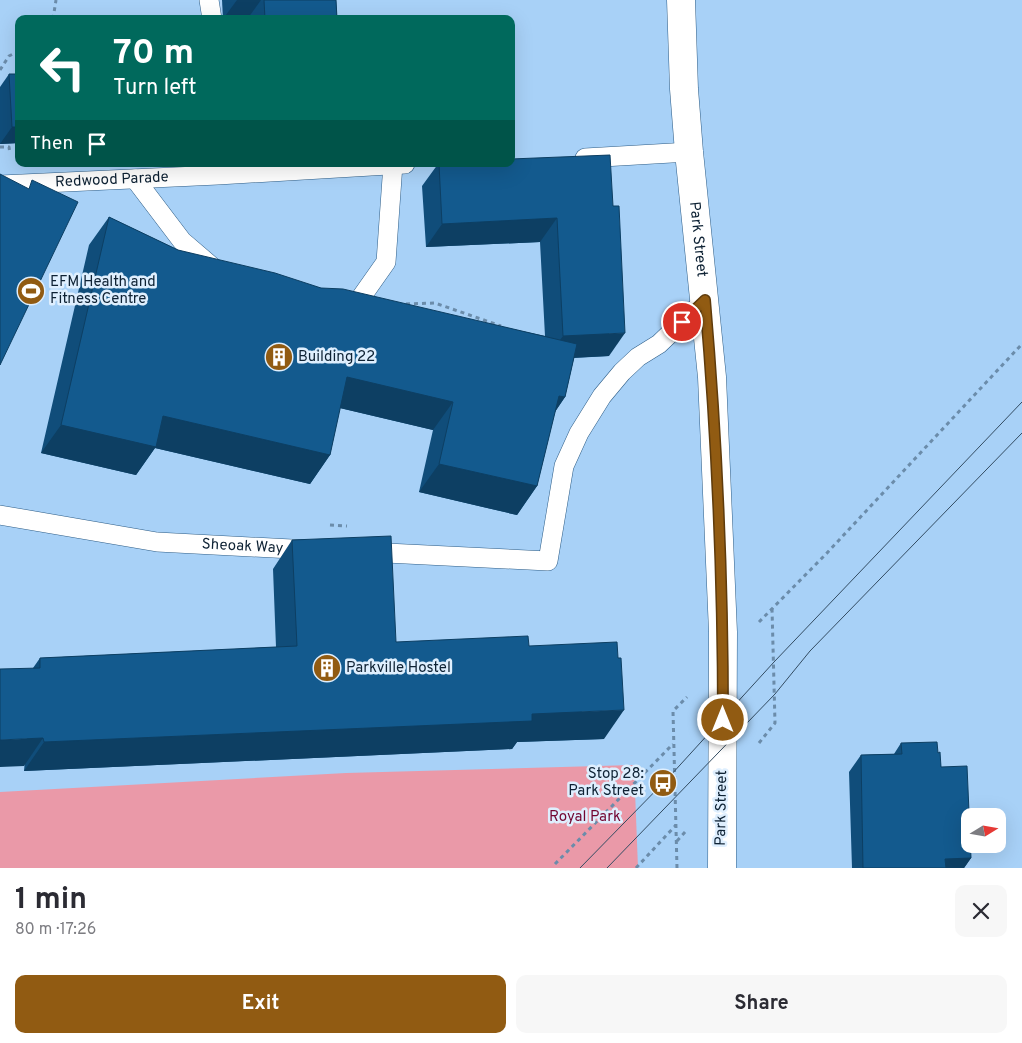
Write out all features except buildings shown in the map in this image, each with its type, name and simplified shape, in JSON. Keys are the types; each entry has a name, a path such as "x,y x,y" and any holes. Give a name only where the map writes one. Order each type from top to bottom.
{"street":[{"name":"Park Street","path":"681,0 684,89 689,152 712,377 723,632 722,868"}],"lane":[{"path":"209,0 211,15"},
{"path":"567,158 689,152"},
{"name":"Redwood Parade","path":"0,185 135,179 218,169 288,167"},
{"path":"329,306 355,306 386,262 393,167"},
{"path":"135,179 182,241 230,282"},
{"path":"353,552 548,562 564,466 579,433 602,396 622,372 638,357 660,344 705,300"},
{"name":"Sheoak Way","path":"0,515 157,542 333,551"}],"path":[{"path":"54,15 56,0"},
{"path":"0,70 9,56 15,53"},
{"path":"355,306 435,303 510,329"},
{"path":"772,608 826,554 1022,344"},
{"path":"325,525 354,527"},
{"path":"555,864 674,743"},
{"path":"636,868 676,825"},
{"path":"677,842 677,868"}],"green space":[{"name":"Royal Park","path":"634,765 638,868 0,868 0,792 346,773"}],"tram line":[{"path":"580,868 670,776 774,662 1022,402"},
{"path":"607,868 775,694 810,651 1022,433"}],"place":[{"name":"EFM Health and Fitness Centre","path":"31,291"},
{"name":"Building 22","path":"279,357"},
{"name":"Parkville Hostel","path":"327,668"},
{"name":"Stop 28: Park Street","path":"663,783"}],"route":[{"path":"682,322 705,300 714,416 723,632 723,720"}]}
